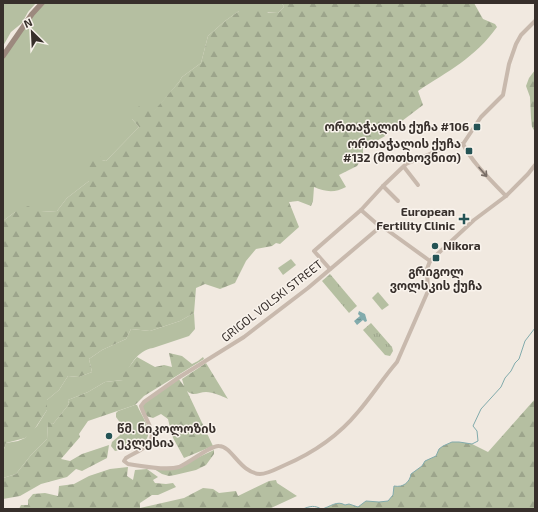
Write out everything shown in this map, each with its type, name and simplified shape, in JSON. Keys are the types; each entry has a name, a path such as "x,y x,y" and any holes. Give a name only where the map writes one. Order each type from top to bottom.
{"main road":[{"path":"3,56 32,14 42,3"}],"street":[{"path":"463,144 481,117 503,95 509,64 516,44 521,35 535,21"},
{"path":"330,269 314,251 361,210 383,186 413,160 426,157 433,152 451,144 463,144"},
{"path":"463,144 466,151 484,173 506,196"},
{"path":"361,210 380,227 384,227 430,261 474,220 506,196 535,165"},
{"path":"404,167 418,185"},
{"path":"383,186 398,201"},
{"name":"GRIGOL VOLSKI STREET","path":"380,227 282,309 244,337 178,378 144,402 141,406 153,434 152,439 149,444 126,458 124,461 128,464 168,468 178,467 215,446 220,445 225,447 248,471 260,474 298,459 320,446 343,429 358,413 397,362 428,291 427,269 430,261"}],"green space":[{"path":"3,3 36,3 28,12 22,23 11,32 3,46"},
{"path":"42,3 282,3 284,7 278,13 239,11 208,36 201,63 182,77 153,113 137,115 132,119 139,127 106,161 102,160 89,181 67,198 57,211 15,212 3,221 3,56"},
{"path":"282,3 474,3 483,19 495,24 497,27 489,38 470,56 418,91 423,105 402,121 389,128 385,136 373,143 363,145 363,157 357,166 339,175 346,187 330,191 314,187 311,206 298,201 289,202 299,227 280,244 276,243 272,246 256,249 246,261 235,283 220,289 205,284 196,288 194,313 180,321 150,331 131,329 126,339 102,350 89,359 92,372 79,377 68,376 59,390 47,400 47,410 32,433 25,438 6,443 3,452 3,221 15,212 28,206 41,212 57,211 67,198 89,181 81,168 88,153 97,149 102,160 106,161 139,127 132,119 130,114 136,115 135,112 139,106 143,111 149,109 153,112 182,77 201,63 208,36 239,11 264,7 268,13 278,13 284,7"},
{"path":"535,70 535,132 532,127 530,97 526,86 529,78"},
{"path":"291,259 296,265 283,275 278,268"},
{"path":"330,274 357,306 349,313 322,281"},
{"path":"378,292 389,305 382,310 372,298"},
{"path":"194,313 195,329 189,336 147,349 142,352 130,365 123,380 105,382 88,392 68,400 69,404 53,424 48,423 47,439 31,455 16,474 3,478 3,452 6,443 25,438 37,426 47,410 47,400 59,390 68,376 79,377 92,372 89,359 102,350 126,339 131,329 150,331 180,321"},
{"path":"371,323 392,347 393,351 390,356 385,355 363,330"},
{"path":"169,353 182,356 192,364 203,357 204,359 144,396 135,405 88,421 79,434 80,437 61,459 70,461 82,454 109,445 107,458 82,471 76,469 67,477 41,484 20,496 3,499 3,478 16,474 31,455 47,439 48,422 53,424 69,404 68,400 88,392 105,382 123,380 123,372 137,357 155,367 164,365 172,367"},
{"path":"206,363 228,399 212,393 206,392 192,394 187,391 213,446 184,458 172,436 168,419 161,414 153,418 146,416 141,406 178,378 184,386 182,379"},
{"path":"535,399 535,509 322,509 339,503 358,507 366,501 388,501 393,495 394,486 406,484 411,474 422,466 425,461 436,456 439,449 452,442 472,444 488,452"},
{"path":"137,405 148,429 147,439 136,449 125,445 120,450 115,451 111,446 112,442 120,435 117,429 121,424 116,417 116,413"},
{"path":"214,450 214,454 206,465 196,470 169,476 154,469 173,469"},
{"path":"128,467 127,476 133,480 135,470 147,469 158,477 153,480 155,483 173,483 176,487 158,495 152,495 140,503 140,508 184,498 203,488 213,489 219,493 236,491 238,496 269,481 276,480 277,483 297,496 269,509 19,509 21,505 28,505 28,500 33,494 45,493 58,496 59,486 74,484 89,476 110,469"}],"water":[{"path":"359,311 365,314 367,321 365,322 363,320 357,325 354,321 360,316 358,314"}],"waterway":[{"path":"322,509 339,503 358,507 366,501 388,501 393,495 394,486 406,484 411,474 422,466 425,461 436,456 439,449 443,446 452,442 472,444 478,441 477,431 473,426 481,409 501,387 505,378 519,359 525,341 535,328"},
{"path":"303,509 312,506 321,509"}],"place":[{"name":"ორთაჭალის ქუჩა #106","path":"477,127"},
{"name":"ორთაჭალის ქუჩა #132 (მოთხოვნით)","path":"469,151"},
{"name":"European Fertility Clinic","path":"464,219"},
{"name":"Nikora","path":"435,246"},
{"name":"გრიგოლ ვოლსკის ქუჩა","path":"436,258"},
{"name":"წმ. ნიკოლოზის ეკლესია","path":"109,436"}]}
